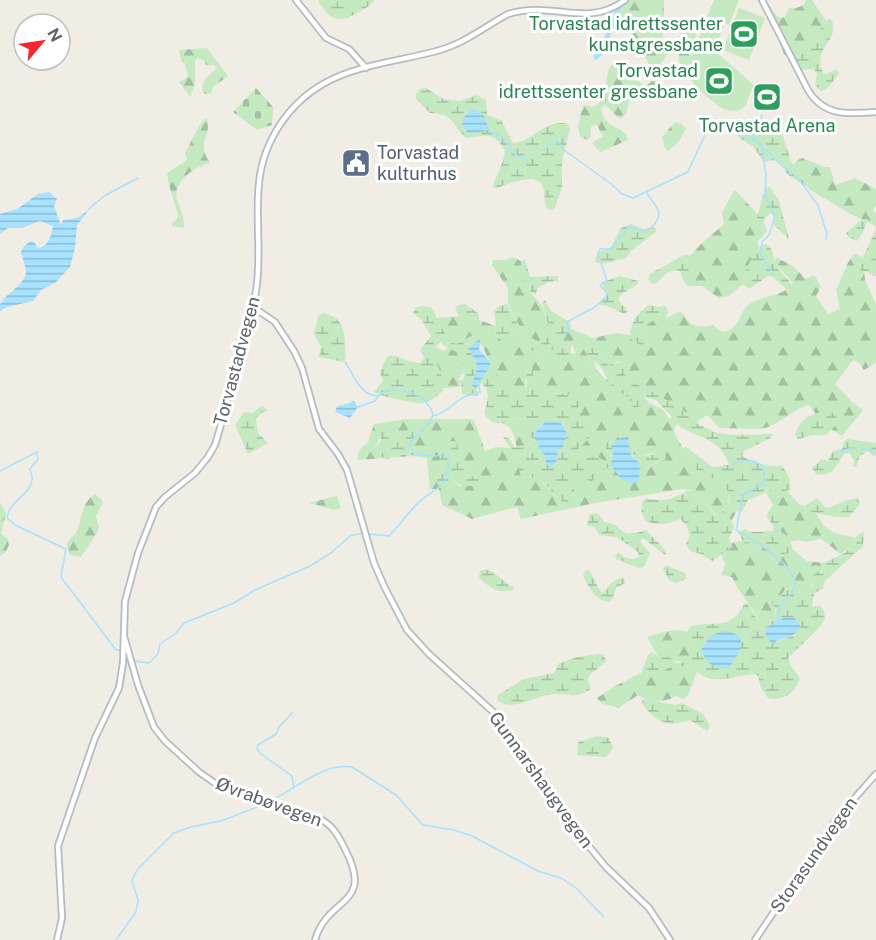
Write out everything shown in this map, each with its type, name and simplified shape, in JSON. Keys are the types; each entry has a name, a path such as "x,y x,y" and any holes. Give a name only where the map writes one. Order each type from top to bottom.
{"main road":[{"path":"296,0 326,38 349,49 366,68"},
{"name":"Torvastadvegen","path":"57,940 62,918 57,856 59,840 95,738 119,688 126,593 149,520 158,504 195,473 213,449 253,307 258,274 258,185 270,142 286,116 304,97 331,80 366,68 451,46 522,8 549,5 596,12 612,8 625,0"},
{"path":"762,0 817,102 827,109 840,113 876,112"},
{"name":"Gunnarshaugvegen","path":"253,307 275,322 294,351 306,381 320,429 347,470 375,563 406,630 429,654 500,718 536,778 562,814 606,867 649,908 670,940"},
{"name":"Øvrabøvegen","path":"123,635 154,727 165,741 218,786 322,819 337,833 354,867 355,881 349,896 322,923 315,940"},
{"name":"Storasundvegen","path":"755,940 837,818 876,774"}],"green space":[{"path":"319,0 375,0 347,18 337,19 328,14"},
{"path":"627,0 664,0 662,38 667,51 659,65 654,67 649,64 628,25 618,30 611,27"},
{"name":"Torvastad idrettssenter gressbane","path":"714,0 739,0 729,25 707,16"},
{"path":"806,0 812,0 826,21 796,59 790,60 784,54 766,12 771,8 778,16 785,17 789,8 797,8"},
{"name":"Torvastad idrettssenter kunstgressbane","path":"739,8 765,18 749,60 723,50"},
{"path":"707,19 724,26 714,50 697,43"},
{"path":"828,19 832,20 832,35 823,51 821,64 823,73 827,74 836,69 839,73 829,87 821,91 815,85 817,74 814,69 793,70 790,60 796,59"},
{"path":"688,23 695,25 696,38 687,65 679,61 679,46 680,36"},
{"path":"207,48 228,76 213,87 211,93 204,94 204,82 217,69 214,65 206,65 204,60 197,58 195,84 190,97 179,82 188,77 179,50"},
{"path":"701,50 716,52 754,85 743,108 732,111 724,109 699,90 692,81 687,64 691,57"},
{"path":"621,60 624,63 623,75 626,80 638,81 645,87 652,81 659,82 661,84 659,95 652,98 641,95 631,96 628,109 620,119 605,105 601,108 606,121 623,132 628,140 600,152 592,143 603,136 596,124 591,127 590,138 587,140 580,137 578,126 583,105 593,107 600,102 606,89 609,68"},
{"path":"256,88 273,107 272,125 257,130 233,112"},
{"path":"426,88 443,99 460,101 477,95 486,100 487,115 501,120 513,143 527,139 553,124 568,124 570,130 562,161 562,187 555,208 550,210 546,207 543,187 535,180 522,180 497,188 492,187 503,161 505,151 501,145 489,136 466,138 444,115 430,113 416,99 416,94 420,89"},
{"path":"206,118 208,130 204,149 210,163 192,171 181,181 176,193 184,228 172,226 172,222 177,220 178,215 167,173 187,160 185,153 199,126"},
{"path":"675,122 682,124 686,129 678,143 668,151 662,137"},
{"path":"763,122 769,131 782,134 791,161 806,184 805,186 786,173 784,166 774,160 764,162 753,146 736,134 740,131 757,133 759,123"},
{"path":"802,158 830,167 835,185 855,178 876,189 876,205 873,209 876,214 876,227 867,219 856,217 810,190 794,166 796,161"},
{"path":"770,187 779,201 789,239 774,225 773,215 770,213 763,221 757,218 765,188"},
{"path":"734,191 763,220 767,231 757,242 759,247 744,275 743,284 729,296 719,298 702,286 685,284 680,271 690,273 694,268 689,257 724,224 722,212"},
{"path":"862,219 868,219 857,241 846,233"},
{"path":"631,224 643,229 655,228 656,232 631,251 626,258 597,263 595,259 599,252 611,247 621,228"},
{"path":"876,229 876,276 873,276 861,271 859,266"},
{"path":"765,243 797,295 794,296 773,277 768,276 749,289 743,284 750,261"},
{"path":"854,254 863,257 859,266 861,271 864,271 865,280 876,305 876,363 864,370 859,363 853,360 835,384 863,410 842,436 831,429 826,410 816,414 809,405 762,429 721,428 706,415 696,423 689,414 646,388 633,383 626,376 620,361 608,365 595,350 583,348 604,378 633,400 635,408 650,403 664,410 668,418 677,423 674,429 675,435 701,477 721,479 728,494 729,504 737,511 731,521 728,514 723,511 716,515 695,491 682,489 595,503 521,519 517,507 472,519 442,505 439,489 430,489 427,458 412,456 358,460 359,451 368,442 374,424 407,419 469,419 474,420 485,451 496,447 510,448 516,456 521,476 539,478 557,498 573,490 573,486 597,471 613,467 621,479 639,480 639,470 660,462 653,453 640,456 633,454 631,446 640,435 605,448 612,459 606,462 596,456 584,458 577,456 577,450 591,436 589,418 571,419 565,393 541,393 535,390 532,366 525,382 526,395 524,399 518,401 498,378 475,335 456,344 450,342 437,318 459,316 479,320 496,326 495,336 519,332 528,349 543,354 576,354 572,344 571,347 553,350 548,345 558,335 571,332 571,329 594,338 616,333 630,335 630,338 646,350 648,348 646,325 652,321 664,322 666,318 680,311 694,325 713,325 722,332 733,328 743,311 751,303 787,289 788,292 793,283 776,264 775,257 793,266 806,279 815,276 821,287 816,296 828,314 840,309 836,290","holes":["384,429 391,435 403,434 406,443 419,450 416,455 395,455 375,448","451,441 456,442 467,476 480,477 460,486 450,479 437,483"]},
{"path":"684,255 689,255 694,268 690,273 671,271 655,284 651,283 648,279 650,274"},
{"path":"513,257 521,261 529,291 542,306 549,327 549,334 538,343 522,331 508,304 508,288 492,265 493,260"},
{"path":"525,259 530,277 558,276 558,281 548,282 538,288 535,295 527,288 521,276 521,262"},
{"path":"620,276 638,281 638,284 620,295 619,301 627,310 626,314 600,305 601,300 607,295 602,282"},
{"path":"545,300 551,311 570,322 572,332 558,335 548,345 553,350 571,347 570,353 576,354 561,359 549,359 543,354 528,349 519,332 514,333 512,338 505,342 495,336 494,311 499,306 507,304 522,331 538,342 549,334 542,303"},
{"path":"465,304 479,314 479,321 473,322 460,318 455,309 458,305"},
{"path":"649,305 666,306 668,312 664,322 652,321 646,325 648,348 646,350 630,338 630,333 635,319"},
{"path":"431,307 450,342 456,344 475,334 480,339 474,358 478,369 474,376 490,364 518,400 524,399 529,362 532,365 535,390 542,393 576,394 579,405 571,419 590,418 593,421 591,436 577,450 578,456 584,458 596,456 606,462 612,459 613,467 597,471 593,482 585,479 574,486 575,494 569,503 560,500 541,480 521,476 516,456 503,437 509,438 514,447 528,445 534,439 527,433 532,428 530,420 502,419 499,424 491,421 484,414 488,397 487,389 481,383 477,388 478,396 462,394 461,381 465,376 462,373 464,358 440,342 435,347 440,349 435,357 444,386 437,397 420,403 374,392 383,381 380,373 386,358 390,355 416,363 420,363 424,358 420,350 431,336 421,319 413,313 415,308","holes":["562,423 567,434 562,449 557,449 546,463 540,446"]},
{"path":"322,313 336,319 343,329 346,358 343,362 319,357 321,347 314,334 318,316"},
{"path":"587,345 595,350 608,365 622,362 626,376 633,383 646,388 689,414 696,423 717,433 773,434 769,439 744,451 742,456 762,464 782,465 789,478 791,489 784,492 771,489 748,500 742,512 734,509 721,479 701,477 683,448 686,447 713,467 733,464 729,464 721,450 710,441 692,433 669,418 672,417 656,400 643,397 650,403 635,408 631,406 633,400 616,390 603,377 608,380 594,360 596,368 583,348"},
{"path":"448,347 464,358 462,373 458,380 461,381 460,387 444,388 434,357 438,349 445,351"},
{"path":"262,406 269,411 263,412 256,418 258,433 268,443 248,454 235,425 244,412 252,413"},
{"path":"826,410 831,411 838,423 826,435 813,435 798,439 795,435 803,421"},
{"path":"501,419 530,420 535,439 523,448 516,447 512,432 500,422"},
{"path":"410,428 416,435 407,443 419,450 416,455 395,455 388,459 381,457 375,448 381,440 380,433 384,429 391,435 402,434"},
{"path":"638,430 640,435 631,446 633,454 665,455 666,459 639,470 640,465 628,450 629,442 613,453 612,459 603,444 607,441 613,442"},
{"path":"847,439 876,443 876,453 873,456 868,451 860,456 856,467 853,467 854,461 850,453 844,454 830,472 822,475 816,474 812,468 822,459 828,461 833,451 842,449"},
{"path":"451,441 456,442 467,476 480,477 482,482 466,486 450,479 443,486 437,484 441,456"},
{"path":"771,489 787,491 800,505 806,506 804,509 806,512 815,512 824,526 834,533 856,538 852,547 841,554 821,539 790,542 780,530 781,524 775,513 769,511 773,505 766,493"},
{"path":"687,491 695,491 715,515 723,511 728,514 734,527 729,538 732,547 712,561 701,554 690,551 686,544 690,535 686,525 680,519 654,524 645,520 641,510 646,498 667,499"},
{"path":"95,494 103,502 96,516 99,528 97,533 81,557 69,555 67,544 76,533 86,503"},
{"path":"337,496 341,508 334,510 309,503"},
{"path":"817,498 826,508 858,498 860,504 849,517 806,512 804,509 807,504"},
{"path":"0,502 6,513 1,534 8,539 9,545 5,553 0,556"},
{"path":"775,510 781,524 780,530 788,537 793,548 789,553 780,555 763,547 744,543 738,533 745,529 751,532 772,531 774,527 767,517 768,511"},
{"path":"592,513 598,514 604,522 615,525 625,533 646,530 662,546 665,555 643,538 640,542 650,553 644,567 639,568 616,559 618,552 633,559 639,557 638,552 617,537 599,535 595,527 587,526"},
{"path":"864,532 863,546 825,581 823,588 814,594 812,606 820,606 824,610 825,618 820,627 788,658 800,678 788,695 779,699 768,698 755,674 715,679 707,678 693,667 674,666 658,672 643,675 641,673 648,655 652,652 658,657 669,657 677,663 691,661 694,641 688,632 689,627 727,622 739,613 744,604 748,603 757,619 765,624 770,623 776,616 772,603 774,598 796,585 801,595 804,594 813,584 812,576 818,572 822,573 824,563 849,550 856,536","holes":["783,618 800,627 795,635 775,642 765,635 767,627","706,641 734,660 728,668 704,657 701,650"]},
{"path":"742,541 780,555 789,553 792,549 807,561 824,563 821,572 806,593 801,595 796,585 785,590 774,605 776,616 770,623 763,624 759,620 732,577 721,575 725,564 721,554 732,547 731,543"},
{"path":"666,565 685,573 687,578 677,583 669,580 663,569"},
{"path":"485,569 513,586 514,590 499,591 487,585 479,578 480,571"},
{"path":"587,569 603,593 609,585 624,577 625,583 616,588 609,602 604,601 593,593 583,576"},
{"path":"680,630 688,632 694,641 691,661 682,662 658,657 647,637"},
{"path":"598,654 604,655 606,661 590,675 588,679 591,689 586,692 577,695 547,695 510,705 497,700 498,695 524,679 554,673 559,663"},
{"path":"674,666 693,667 697,672 688,696 683,699 676,696 657,701 647,700 638,695 618,708 601,703 597,698 641,673 643,675 658,672"},
{"path":"644,699 675,705 682,703 703,714 710,726 708,730 705,730 690,720 674,723 662,722 646,709 641,702"},
{"path":"597,736 609,738 613,748 606,757 577,755 578,742"}],"water":[{"path":"471,110 476,110 485,117 489,131 468,133 462,124 465,116"},
{"path":"49,192 57,199 54,206 61,225 63,220 77,218 89,210 77,225 75,248 70,267 55,283 41,290 33,301 0,311 0,304 7,298 0,302 20,284 25,275 26,269 21,252 24,246 31,241 38,248 45,245 53,226 40,221 22,228 8,228 0,234 0,214 17,209 38,194"},
{"path":"479,339 481,343 479,349 490,362 490,366 476,388 472,386 476,364 468,349"},
{"path":"354,401 358,407 350,418 335,412 337,406"},
{"path":"546,421 560,423 567,434 562,449 557,449 558,459 550,468 534,434"},
{"path":"623,437 628,438 631,455 640,463 639,480 636,484 621,479 611,465 613,453 611,444"},
{"path":"783,618 794,618 800,624 799,628 791,636 776,641 775,645 765,635 767,627"},
{"path":"725,631 736,634 741,639 741,643 738,654 729,668 719,668 706,659 701,650 710,637"}],"waterway":[{"path":"596,57 601,52 622,0"},
{"path":"753,139 762,115"},
{"path":"541,151 557,140 564,150 622,194 633,198 688,172 707,130 714,126 728,125 745,138 757,141 782,166 797,177 818,205 827,234 826,239"},
{"path":"489,131 502,137 516,155 528,161"},
{"path":"762,149 766,175 765,196 775,216 769,235 762,242 760,253 773,274"},
{"path":"89,209 104,196 138,178"},
{"path":"570,334 567,322 606,298 607,293 600,285 607,281 598,253 600,249 611,249 629,226 645,231 657,221 658,210 647,193"},
{"path":"345,362 362,388 371,395 377,396"},
{"path":"368,534 389,536 418,503 444,481 447,476 448,458 443,454 436,456 415,454 409,444 433,416 440,414 466,396 480,393 479,385"},
{"path":"358,407 375,401 381,394 388,391 407,391 424,400 433,416"},
{"path":"836,453 862,447 876,455"},
{"path":"0,471 37,452 38,459 30,469 32,477 29,488 11,507 7,518 15,525 66,549 61,577 116,650 121,650"},
{"path":"733,464 751,461 757,462 764,469 763,483 743,495 736,530 773,554 790,571 794,580 794,588 781,604 778,620"},
{"path":"134,661 149,663 158,654 160,644 175,634 184,623 234,603 255,590 310,566 331,553 350,536 364,533"},
{"path":"293,712 279,727 276,734 258,745 257,749 292,776 294,788"},
{"path":"272,800 321,772 331,768 352,767 396,795 423,825 454,830 472,836 538,871 561,878 576,888 604,917"},
{"path":"116,940 136,912 138,900 132,881 137,870 174,833 221,821 265,804"}],"place":[{"name":"Torvastad idrettssenter kunstgressbane","path":"744,34"},
{"name":"Torvastad idrettssenter gressbane","path":"719,81"},
{"name":"Torvastad Arena","path":"767,97"},
{"name":"Torvastad kulturhus","path":"356,163"}]}
